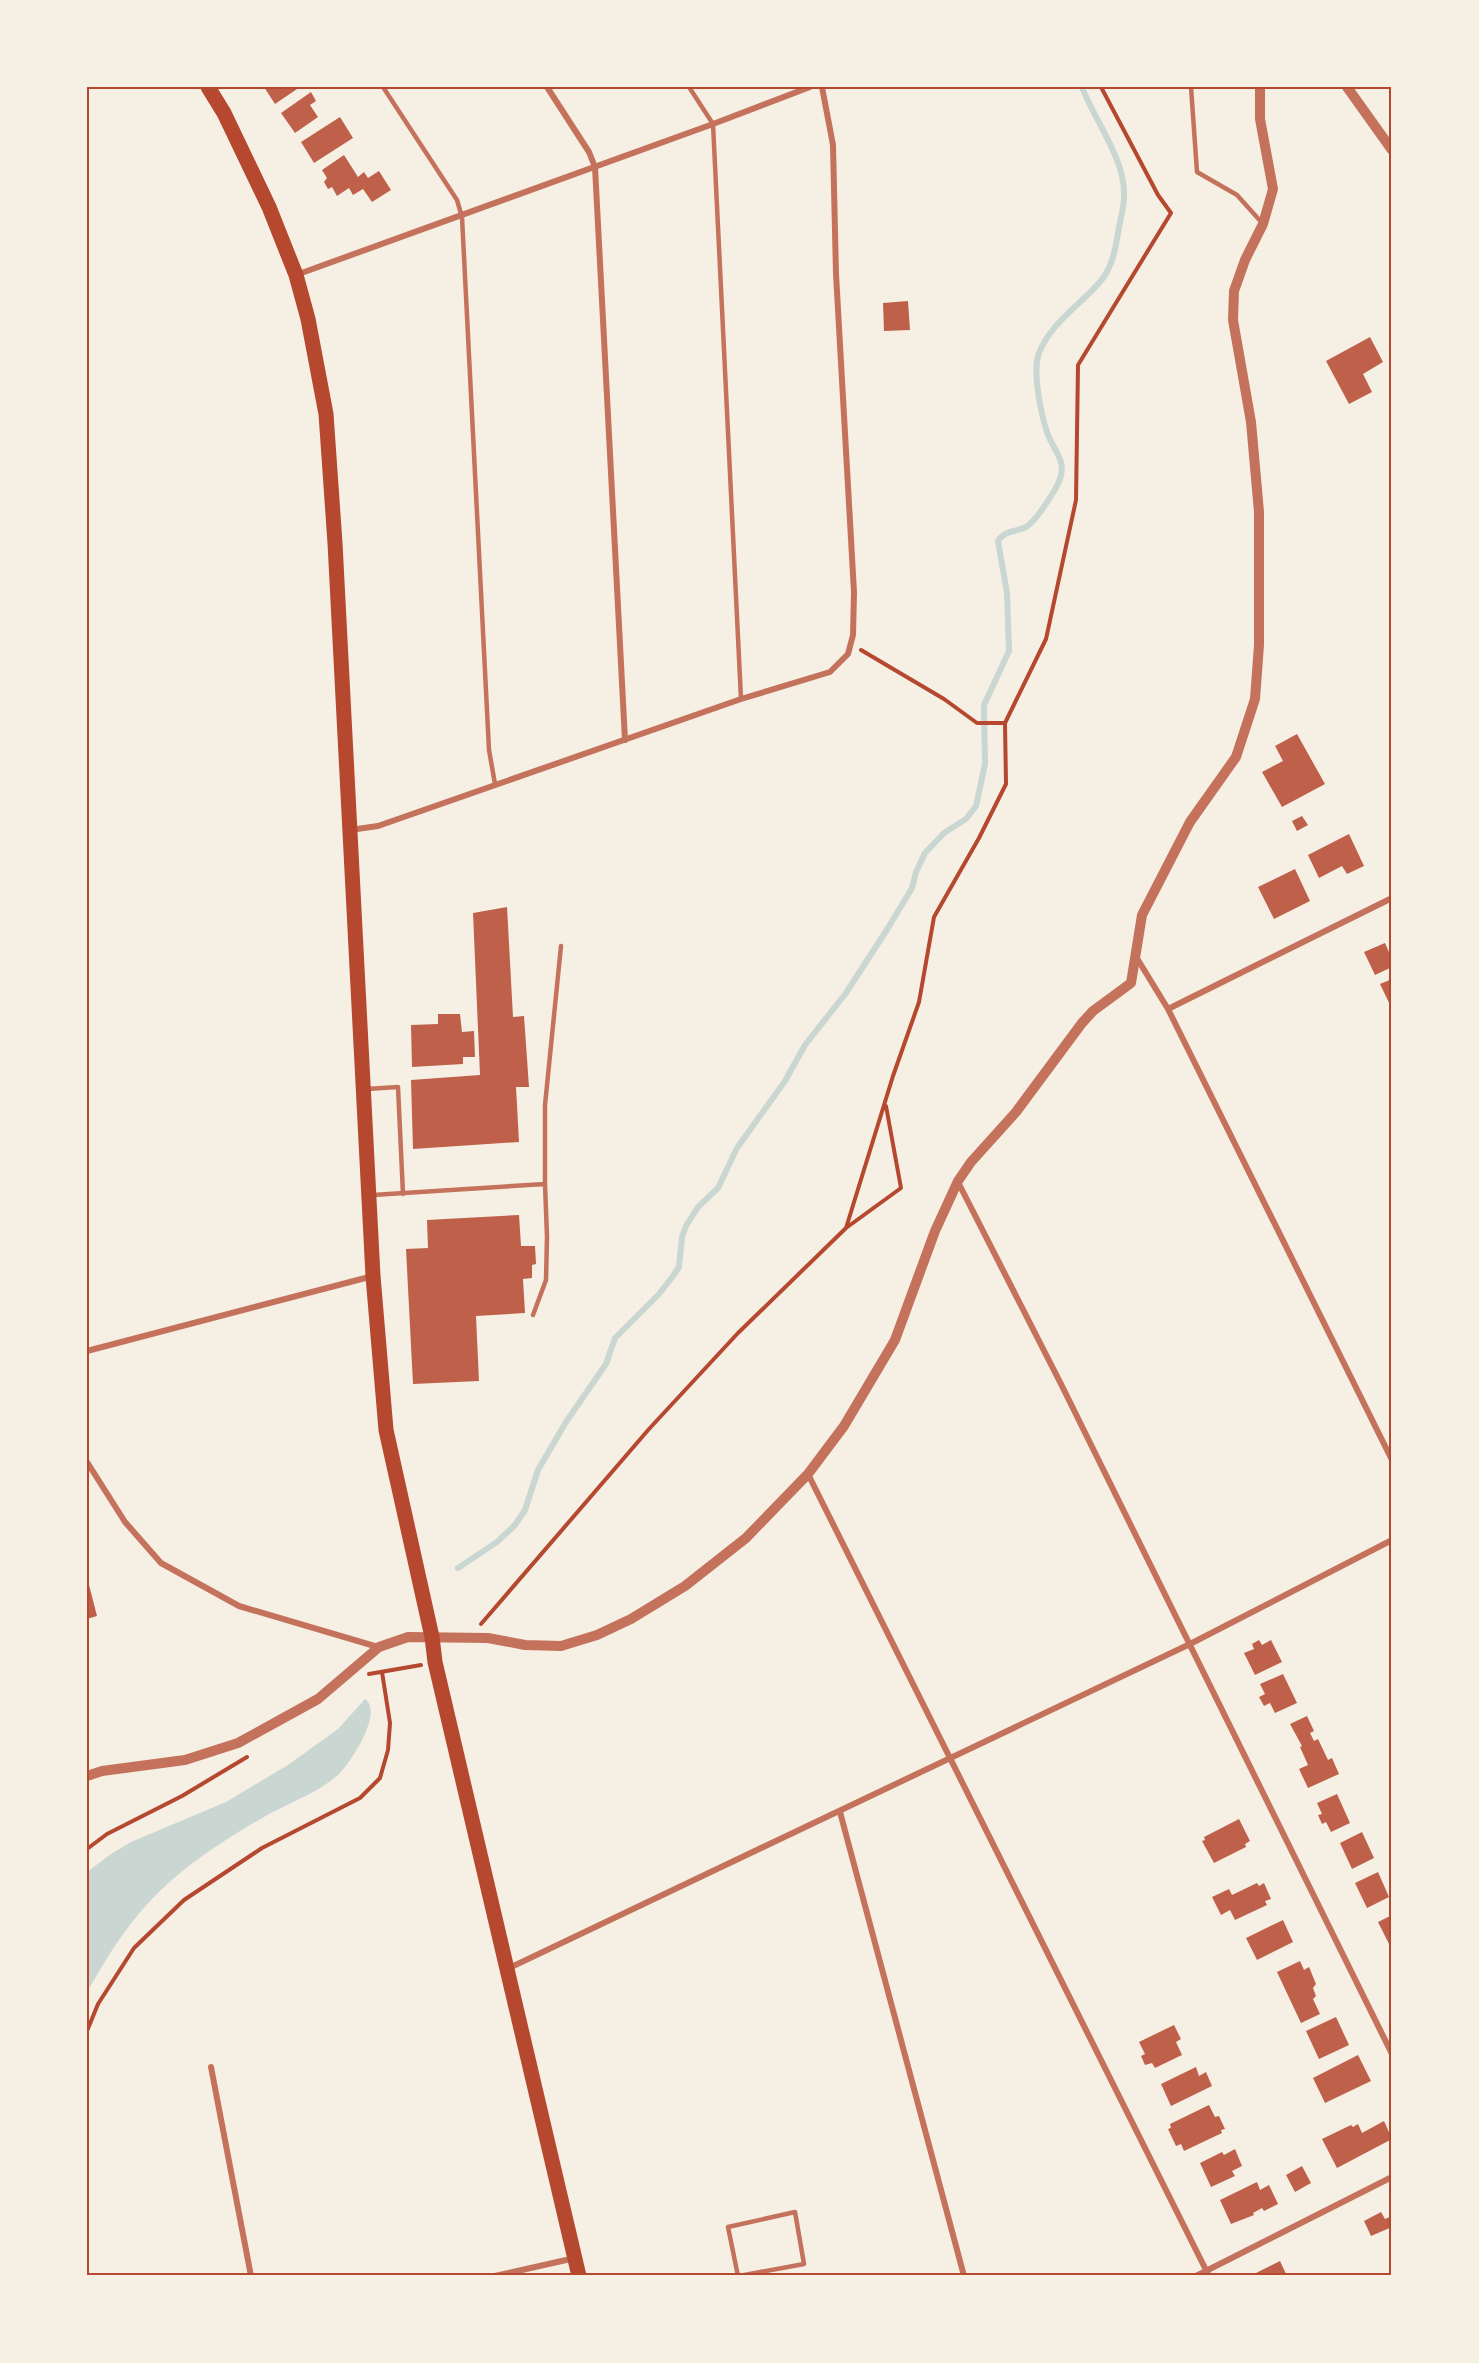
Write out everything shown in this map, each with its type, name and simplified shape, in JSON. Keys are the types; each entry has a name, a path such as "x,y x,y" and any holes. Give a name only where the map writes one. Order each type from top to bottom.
{"main road":[{"path":"208,87 224,113 269,207 296,275 308,319 326,414 335,543 373,1276 386,1430 432,1637 435,1662 579,2276"}],"street":[{"path":"548,87 589,152 595,167 625,740"},
{"path":"296,275 462,217 810,87"},
{"path":"349,830 378,826 741,699 830,672 848,654 853,635 854,592 836,274 832,145 822,87"},
{"path":"87,1776 185,1760 238,1743 318,1699 379,1647 408,1637 488,1638 525,1645 561,1646 597,1635 631,1619 685,1586 747,1538 808,1474 844,1426 895,1340 935,1231 958,1181 971,1162 1016,1112 1082,1023 1093,1011 1131,982 1142,915 1190,822 1236,757 1255,699 1259,653 1259,512 1251,422 1233,320 1234,291 1245,260 1263,224 1273,189 1260,119 1260,87"},
{"path":"1347,87 1392,150"},
{"path":"1167,1009 1392,898"},
{"path":"1135,955 1167,1009 1392,1461"},
{"path":"958,1181 1392,2054"},
{"path":"87,1351 373,1276"},
{"path":"87,1462 125,1522 161,1563 239,1606 379,1647"},
{"path":"808,1474 1208,2274"},
{"path":"508,1968 1190,1644 1392,1540"},
{"path":"840,1812 964,2276"},
{"path":"211,2067 251,2276"},
{"path":"1196,2276 1208,2274 1392,2177"},
{"path":"495,2276 575,2258"}],"lane":[{"path":"383,87 457,200 462,217 489,750 495,784"},
{"path":"689,87 713,124 741,699"},
{"path":"1191,87 1197,172 1237,195 1263,224"},
{"path":"533,1315 546,1280 548,1237 545,1105 561,946"},
{"path":"364,1089 398,1088 403,1194"},
{"path":"370,1196 545,1184"},
{"path":"795,2212 804,2264 738,2276 728,2227 795,2212"}],"path":[{"path":"846,1228 885,1103 920,1002 934,917 979,838 1006,784 1005,723 1046,639 1076,500 1078,365 1172,213 1158,195 1101,87"},
{"path":"850,644 944,699 977,723 1005,723"},
{"path":"470,1637 648,1429 738,1333 846,1228 901,1188 885,1103"},
{"path":"87,2031 98,2004 134,1948 184,1900 262,1848 360,1798 380,1778 388,1750 390,1723 382,1672"}],"shaded area":[{"path":"365,1699 370,1705 371,1715 364,1737 339,1774 315,1791 229,1838 174,1878 130,1925 87,1992 87,1872 131,1842 226,1802 288,1765 338,1729"}],"building":[{"path":"264,87 300,87 275,104"},
{"path":"311,92 316,101 310,105 318,117 295,133 281,113"},
{"path":"340,117 353,138 314,163 301,142"},
{"path":"344,155 358,177 364,172 368,178 379,171 391,190 372,202 363,189 353,195 349,188 337,196 332,187 328,189 324,182 327,178 322,170"},
{"path":"908,301 910,330 884,331 883,303"},
{"path":"1370,337 1383,362 1363,374 1372,392 1349,404 1326,361"},
{"path":"1297,734 1325,784 1282,807 1262,772 1283,761 1275,746"},
{"path":"1302,816 1308,825 1297,831 1292,821"},
{"path":"1349,834 1364,866 1347,874 1342,866 1319,878 1308,855"},
{"path":"1295,869 1310,901 1274,919 1258,887"},
{"path":"507,907 513,1017 524,1016 529,1087 516,1087 519,1142 413,1149 411,1080 480,1075 473,913"},
{"path":"1385,943 1392,959 1392,967 1375,975 1364,952"},
{"path":"1392,979 1392,1009 1380,984"},
{"path":"438,1014 460,1014 462,1032 474,1031 475,1057 463,1057 463,1064 412,1067 411,1025 438,1024"},
{"path":"519,1215 521,1246 535,1246 536,1264 532,1265 532,1278 523,1279 525,1313 476,1316 479,1381 413,1384 406,1249 428,1248 427,1220"},
{"path":"87,1582 97,1616 87,1619"},
{"path":"1259,1640 1262,1645 1271,1640 1282,1662 1255,1675 1244,1653 1254,1649 1252,1644"},
{"path":"1283,1674 1297,1703 1275,1713 1270,1703 1264,1706 1259,1697 1265,1694 1260,1684"},
{"path":"1307,1716 1314,1731 1310,1733 1314,1741 1318,1739 1328,1760 1332,1758 1339,1774 1308,1788 1299,1769 1308,1765 1300,1747 1302,1746 1290,1724"},
{"path":"1337,1794 1350,1823 1331,1832 1326,1822 1322,1824 1318,1815 1322,1814 1317,1803"},
{"path":"1239,1819 1250,1841 1245,1844 1246,1847 1214,1863 1202,1841 1205,1840 1204,1837"},
{"path":"1362,1832 1374,1858 1352,1869 1340,1843"},
{"path":"1378,1872 1389,1897 1367,1908 1355,1883"},
{"path":"1257,1883 1259,1886 1264,1883 1271,1899 1265,1901 1267,1905 1235,1920 1230,1910 1221,1915 1212,1897 1229,1889 1232,1895"},
{"path":"1392,1915 1392,1945 1390,1946 1378,1922"},
{"path":"1283,1920 1293,1942 1257,1960 1246,1938"},
{"path":"1300,1961 1304,1970 1309,1967 1316,1984 1313,1988 1316,1996 1313,1999 1320,2014 1301,2023 1277,1972"},
{"path":"1336,2017 1349,2045 1319,2059 1306,2031"},
{"path":"1174,2025 1181,2039 1176,2042 1182,2055 1155,2068 1152,2063 1145,2065 1141,2056 1145,2054 1139,2042"},
{"path":"1358,2055 1371,2081 1325,2103 1313,2078"},
{"path":"1196,2067 1199,2076 1206,2072 1212,2086 1171,2106 1161,2084"},
{"path":"1209,2105 1215,2117 1219,2116 1225,2129 1221,2130 1222,2133 1184,2151 1181,2144 1176,2146 1168,2129 1171,2128 1170,2124"},
{"path":"1384,2121 1392,2139 1337,2168 1322,2139 1351,2125 1353,2127 1358,2124 1362,2133"},
{"path":"1235,2149 1242,2166 1232,2171 1235,2176 1211,2187 1200,2163 1222,2152 1224,2155"},
{"path":"1302,2166 1311,2183 1295,2192 1286,2175"},
{"path":"1257,2182 1260,2190 1269,2185 1278,2204 1264,2211 1262,2208 1253,2213 1254,2215 1231,2224 1220,2200"},
{"path":"1381,2212 1385,2219 1392,2216 1392,2227 1371,2236 1364,2221"},
{"path":"1280,2261 1287,2276 1258,2276 1256,2273"}],"waterway":[{"path":"458,1568 497,1542 515,1525 525,1510 538,1470 566,1422 606,1364 615,1338 659,1294 679,1267 682,1237 698,1207 718,1188 737,1148 785,1081 805,1045 846,993 888,928 912,888 916,872 925,853 944,833 966,819 976,806 985,764 984,705 1009,651 1007,593 998,541 1007,533 1026,527 1035,519 1054,490 1062,472 1062,466 1049,438 1040,405 1036,373 1038,356 1056,325 1099,283 1107,272 1114,253 1123,207 1123,179 1119,166 1082,87"}]}
